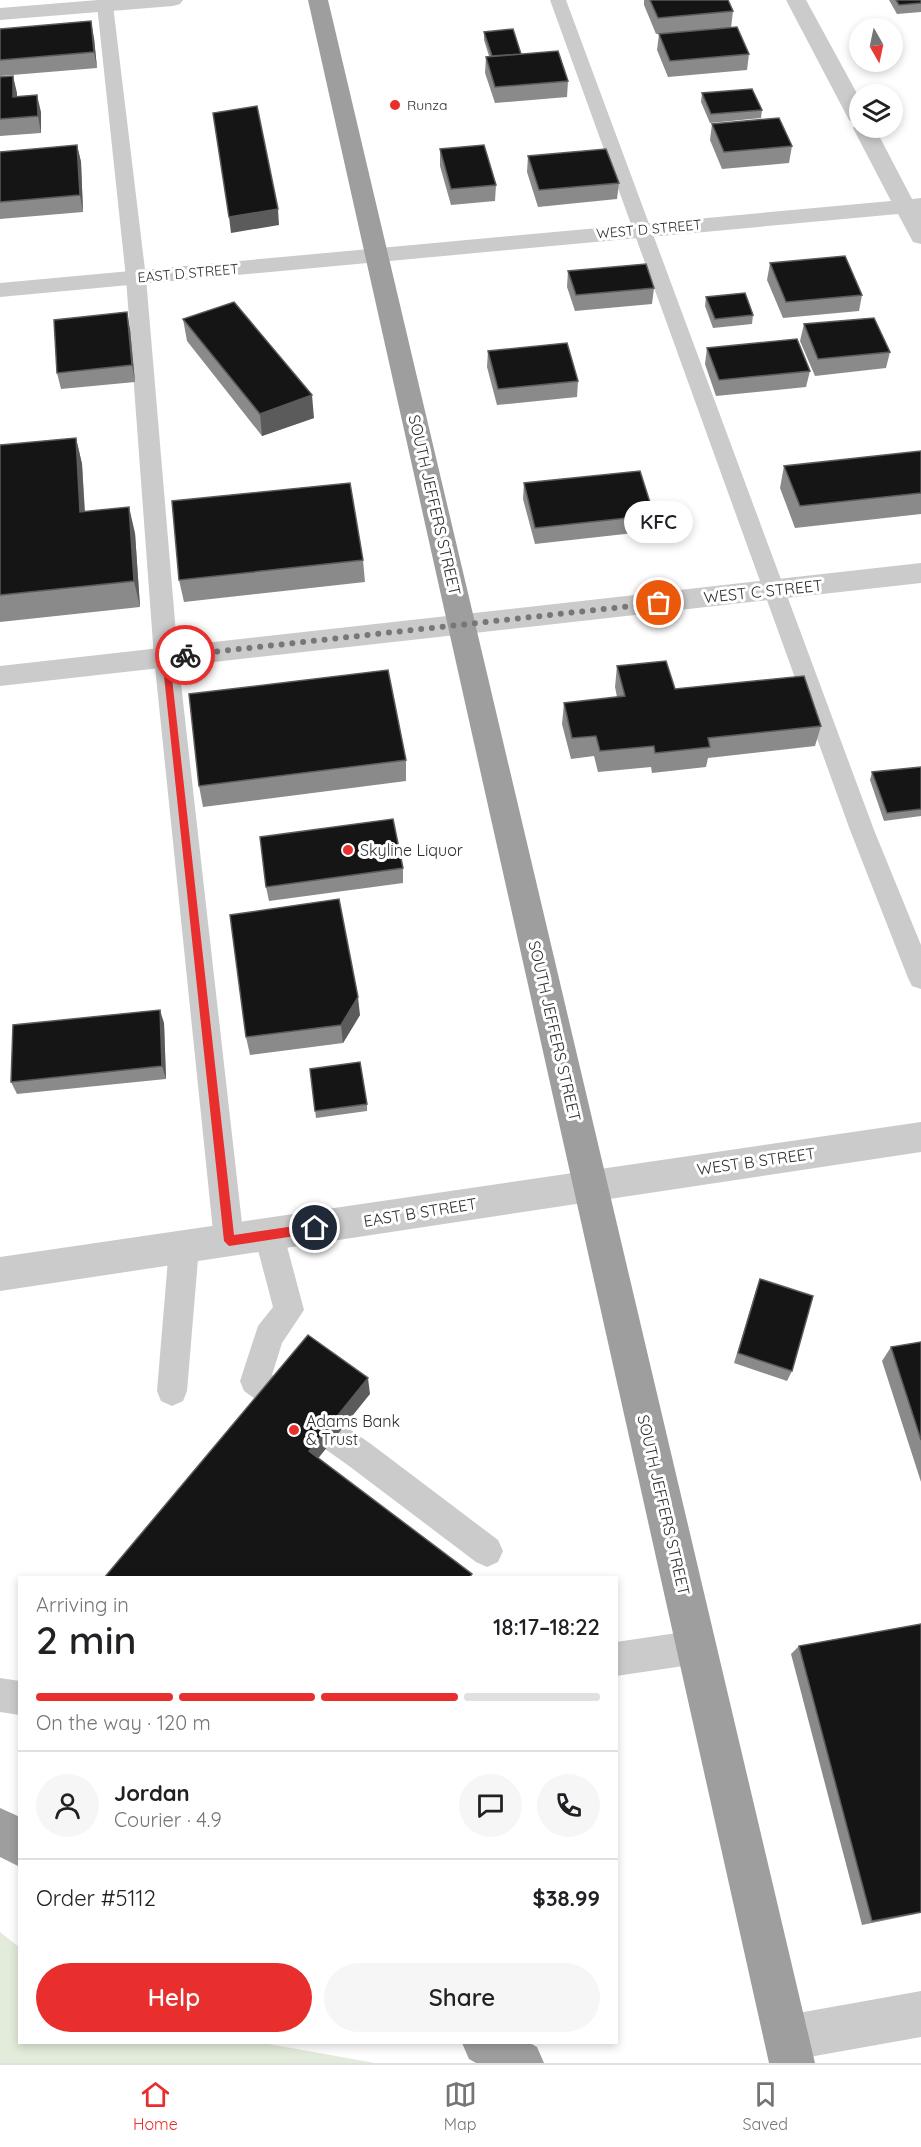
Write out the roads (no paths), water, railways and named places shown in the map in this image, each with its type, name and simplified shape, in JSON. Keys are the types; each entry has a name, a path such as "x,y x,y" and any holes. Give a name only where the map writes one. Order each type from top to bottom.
{"highway":[{"name":"SOUTH JEFFERS STREET","path":"318,0 790,2050"},
{"path":"0,1829 18,1843"},
{"path":"487,2044 521,2063"}],"street":[{"path":"0,14 173,0"},
{"path":"796,0 849,99"},
{"path":"870,138 913,205 921,237"},
{"name":"WEST D STREET","path":"377,254 913,205"},
{"name":"EAST D STREET","path":"0,290 377,254"},
{"name":"WEST C STREET","path":"0,676 921,573"},
{"name":"WEST B STREET","path":"591,1185 921,1137"},
{"name":"EAST B STREET","path":"0,1274 591,1185"},
{"path":"790,2050 921,2014"}],"lane":[{"path":"558,0 862,830 921,978"},
{"path":"105,5 136,278 166,657 229,1241"},
{"path":"269,1235 289,1310 269,1336 255,1380 487,1551"},
{"path":"172,1391 184,1247"},
{"path":"618,1659 697,1647"},
{"path":"0,1695 18,1698"}],"place":[{"name":"Runza","path":"395,105"},
{"name":"KFC","path":"659,603"},
{"name":"Skyline Liquor","path":"348,850"},
{"name":"Adams Bank & Trust","path":"294,1430"}]}
